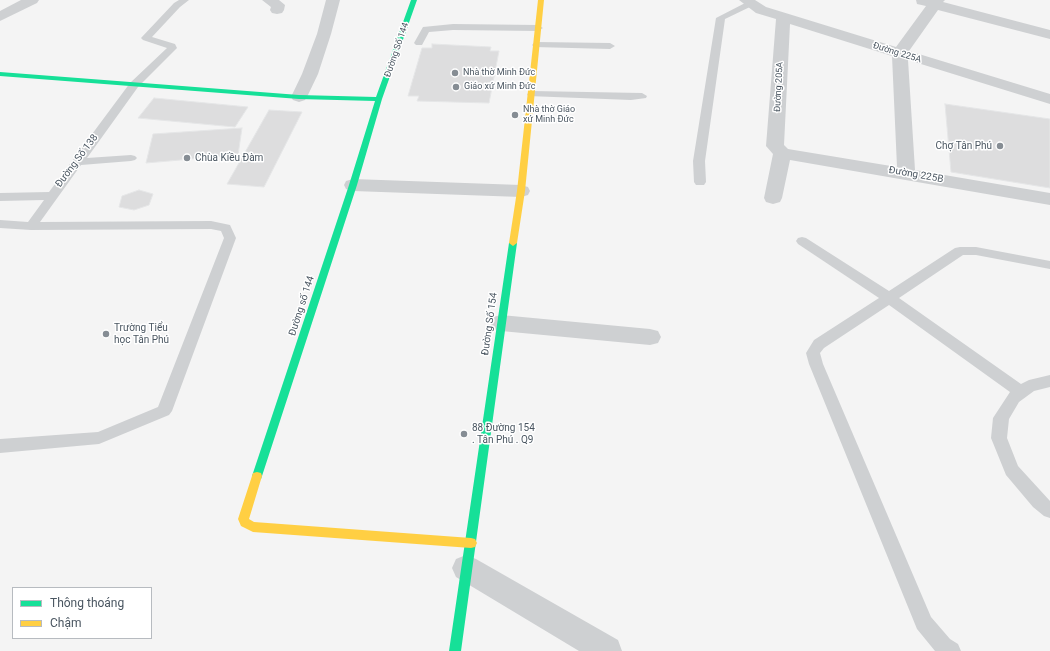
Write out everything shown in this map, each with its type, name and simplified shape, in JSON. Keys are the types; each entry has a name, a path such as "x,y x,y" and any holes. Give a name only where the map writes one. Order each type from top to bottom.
{"street":[{"path":"0,17 32,0"},
{"path":"299,97 312,67 333,0"},
{"name":"Đường Số 144","path":"379,99 414,0"},
{"name":"Đường Số 154","path":"455,651 520,191 532,94 541,0"},
{"path":"919,0 936,2 1050,35"},
{"name":"Đường 225A","path":"749,2 761,10 782,17 1050,99"},
{"path":"906,174 900,54 906,43 936,2"},
{"name":"Đường 205A","path":"782,17 775,146 782,153"},
{"path":"0,74 299,97 379,99"},
{"name":"Đường số 144","path":"379,99 353,185 244,519 245,523 253,527 468,555"},
{"path":"773,198 782,153"},
{"name":"Đường 225B","path":"782,153 1050,199"},
{"path":"353,185 520,191"},
{"path":"502,323 650,337"},
{"path":"468,555 607,651"}],"lane":[{"name":"Đường Số 138","path":"0,197 52,196 134,85 172,48 172,46 146,38 177,4 185,0"},
{"path":"700,182 699,161 721,18 749,2"},
{"path":"418,44 426,29 453,27 538,28"},
{"path":"537,45 610,46"},
{"path":"532,94 631,98 642,96"},
{"path":"77,162 131,158"},
{"path":"31,226 52,196"},
{"path":"0,224 31,226 211,226 226,228 230,238 164,411 99,438 0,446"},
{"path":"802,241 889,298 1022,392"},
{"path":"951,651 942,646 924,622 816,364 814,353 819,344 960,251 976,251 1050,265"},
{"path":"1050,381 1029,386 1014,398 1001,418 999,438 1012,470 1039,502 1050,511"}],"building":[{"name":"Nhà thờ Minh Đức","path":"432,44 491,47 490,51 499,51 489,103 417,101 419,96 408,96 422,48 432,48"},
{"path":"154,98 248,107 235,127 138,118"},
{"name":"Chợ Tân Phú","path":"945,104 1050,119 1050,188 951,172"},
{"path":"269,110 302,112 264,187 227,184"},
{"name":"Chùa Kiều Đàm","path":"242,128 238,155 146,163 153,134"},
{"path":"139,190 153,194 149,205 134,210 119,207 122,196"}],"traffic: fast":[{"path":"257,476 353,185 379,99 414,0"},
{"path":"0,74 299,97 379,99"},
{"path":"455,651 513,243"}],"traffic: slow":[{"path":"513,243 521,191 541,0"},
{"path":"257,476 243,519 245,523 253,527 471,543"}],"place":[{"name":"Nhà thờ Minh Đức","path":"455,73"},
{"name":"Giáo xứ Minh Đức","path":"456,87"},
{"name":"Nhà thờ Giáo xứ Minh Đức","path":"515,115"},
{"name":"Chợ Tân Phú","path":"1000,146"},
{"name":"Chùa Kiều Đàm","path":"187,158"},
{"name":"Trường Tiểu học Tân Phú","path":"106,334"},
{"name":"88 Đường 154 . Tân Phú . Q9","path":"464,434"}]}
